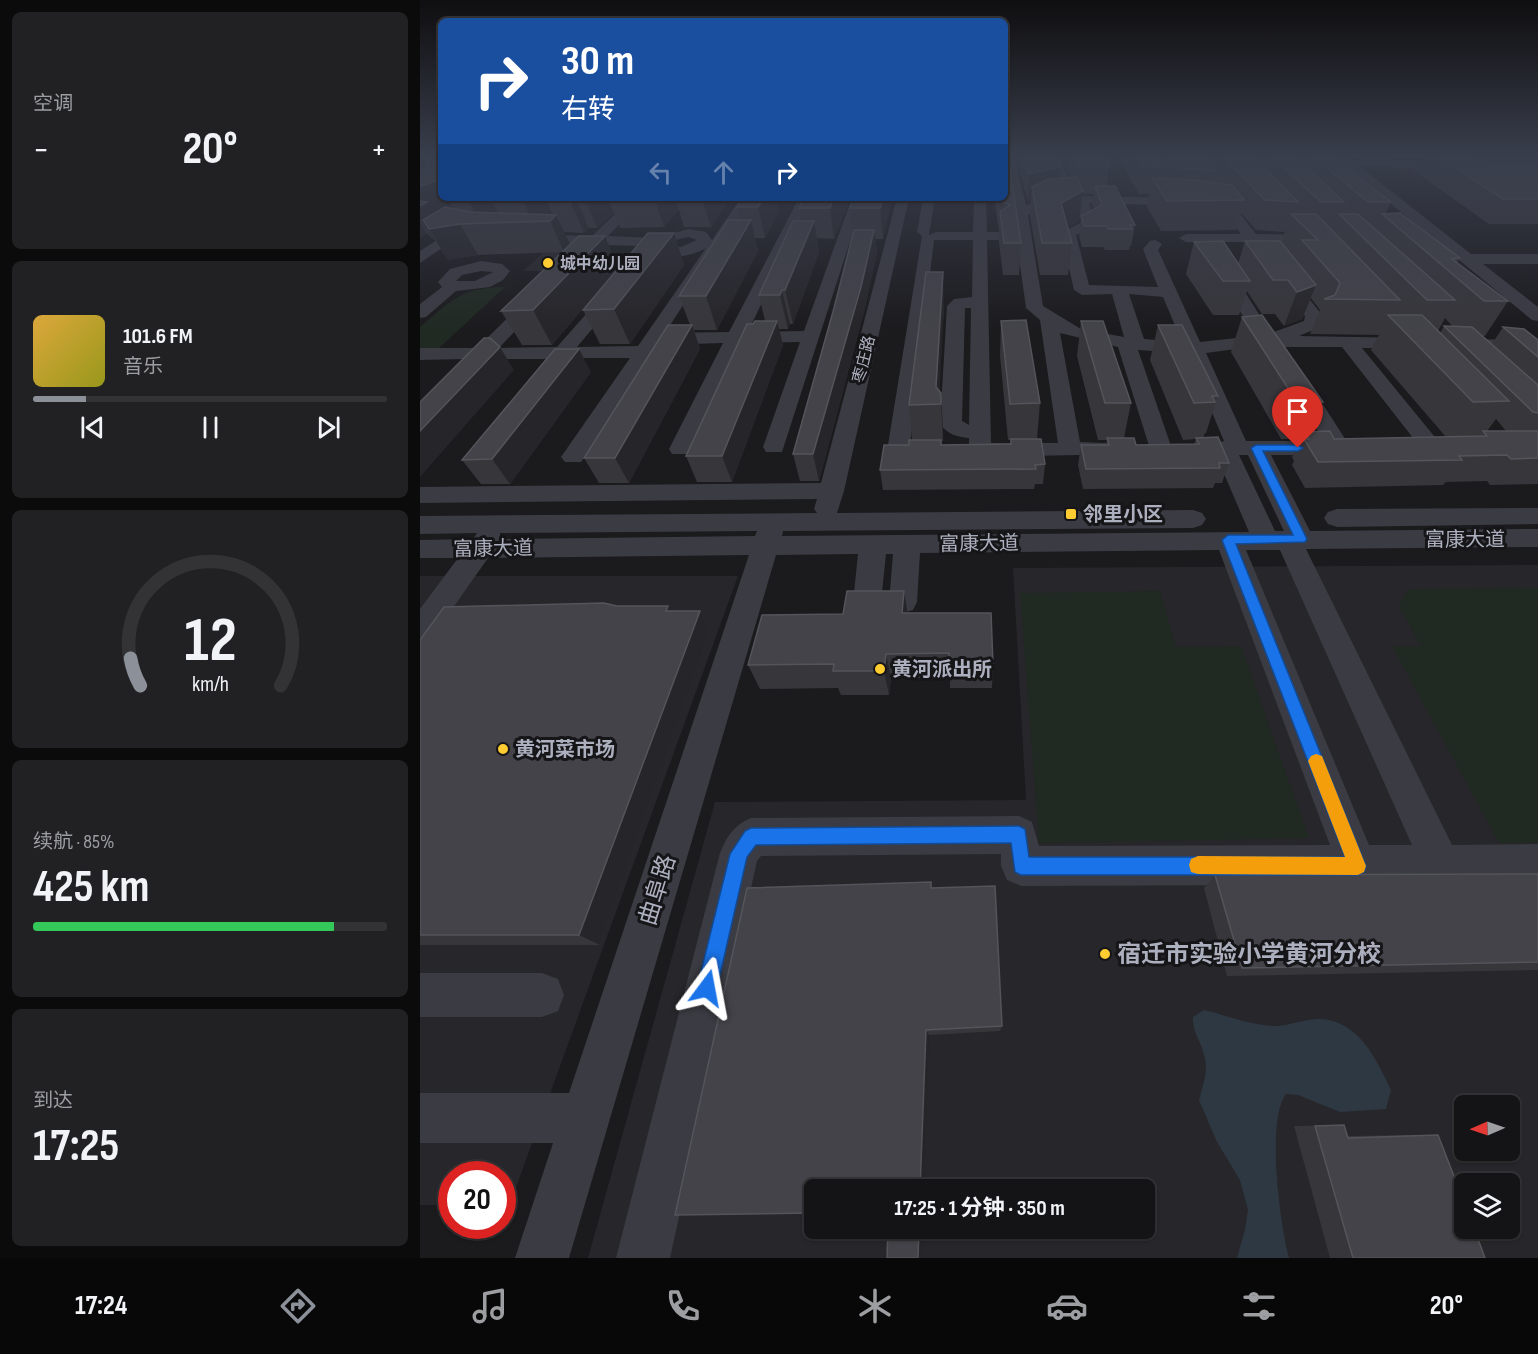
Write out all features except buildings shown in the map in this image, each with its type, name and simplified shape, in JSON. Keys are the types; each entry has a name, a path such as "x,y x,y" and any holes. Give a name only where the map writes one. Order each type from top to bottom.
{"street":[{"path":"564,272 622,215"},
{"path":"573,457 648,346 709,244 733,215"},
{"path":"680,449 797,215"},
{"path":"774,447 809,336 852,215"},
{"name":"枣庄路","path":"824,521 910,238 906,215"},
{"path":"921,215 910,238 898,451 980,441 1070,449 1182,449"},
{"path":"980,215 980,441"},
{"path":"1021,215 1024,236 1034,260 1035,308 1070,332 1131,343 1194,348 1267,341 1516,344"},
{"path":"1084,215 1090,224 1068,233 1069,260 1082,290 1170,293"},
{"path":"1173,215 1178,239 1267,341 1340,448"},
{"path":"1234,215 1314,316 1312,324 1267,341"},
{"path":"1412,215 1441,238 1538,302"},
{"path":"1422,215 1538,316"},
{"path":"524,396 679,221"},
{"path":"1289,222 1325,255"},
{"path":"441,224 462,228 477,235"},
{"path":"543,237 558,224"},
{"path":"420,258 462,228"},
{"path":"507,237 659,242 696,234 705,238 709,244"},
{"path":"821,246 866,246 910,238 1024,236"},
{"path":"1280,531 1230,448 1194,348 1150,249 1178,239 1342,238"},
{"path":"1418,238 1441,238"},
{"path":"709,244 738,245"},
{"path":"759,245 801,246"},
{"path":"1478,262 1538,259"},
{"path":"1478,262 1538,264"},
{"path":"420,313 453,286"},
{"path":"420,416 548,288"},
{"path":"1119,290 1131,343 1161,449"},
{"path":"980,302 960,303 956,306 951,424 980,441"},
{"path":"1048,317 1070,449"},
{"path":"1387,326 1425,360"},
{"path":"1440,327 1488,366"},
{"path":"1498,328 1531,356"},
{"path":"420,354 562,353 735,338 809,336"},
{"path":"1348,343 1442,447 1409,447"},
{"path":"1230,448 1363,448"},
{"path":"1230,448 1280,531 1441,864"},
{"path":"420,495 832,491"},
{"name":"富康大道","path":"420,525 498,524 769,534 873,544 1228,540 1280,531 1538,516"},
{"name":"富康大道","path":"420,549 769,534 824,521 1538,538"},
{"path":"420,631 498,524"},
{"name":"曲阜路","path":"542,1258 769,534"},
{"path":"1228,540 1358,866"},
{"path":"903,602 907,543"},
{"path":"867,602 873,544"},
{"path":"643,1258 739,854 751,837 1019,835 1021,866 1538,864"},
{"path":"420,995 542,995"},
{"path":"420,1118 586,1118"}],"shaded area":[{"name":"城中幼儿园","path":"544,246 574,249 555,271 523,271 542,254"},
{"path":"505,287 436,351 420,352 420,327 450,302 478,290"},
{"name":"宿迁市实验小学黄河分校","path":"1538,565 1538,1258 588,1258 715,802 1026,800 1013,568"},
{"path":"420,576 458,576 420,628"},
{"name":"黄河菜市场","path":"462,576 738,576 516,1187 516,1161 438,1161 438,1205 420,1205 420,633"},
{"path":"1538,588 1538,843 1499,843 1392,646 1421,646 1399,606 1408,589"},
{"path":"1160,591 1176,647 1241,646 1309,838 1039,843 1020,593"}],"water":[{"path":"1204,1010 1268,1026 1319,1019 1345,1026 1364,1043 1372,1054 1391,1090 1386,1109 1340,1112 1298,1095 1286,1094 1280,1107 1276,1149 1279,1198 1289,1258 1237,1258 1248,1210 1240,1180 1217,1142 1199,1100 1205,1079 1206,1063 1194,1028 1193,1017"}],"slow traffic":[{"path":"1198,865 1358,866 1316,761"}],"place":[{"name":"城中幼儿园","path":"548,263"},
{"name":"邻里小区","path":"1071,514"},
{"name":"黄河派出所","path":"880,669"},
{"name":"黄河菜市场","path":"503,749"},
{"name":"宿迁市实验小学黄河分校","path":"1105,954"}],"route":[{"path":"707,988 739,854 751,837 1019,835 1021,866 1358,866 1228,540 1301,539 1256,448 1298,448"}]}
